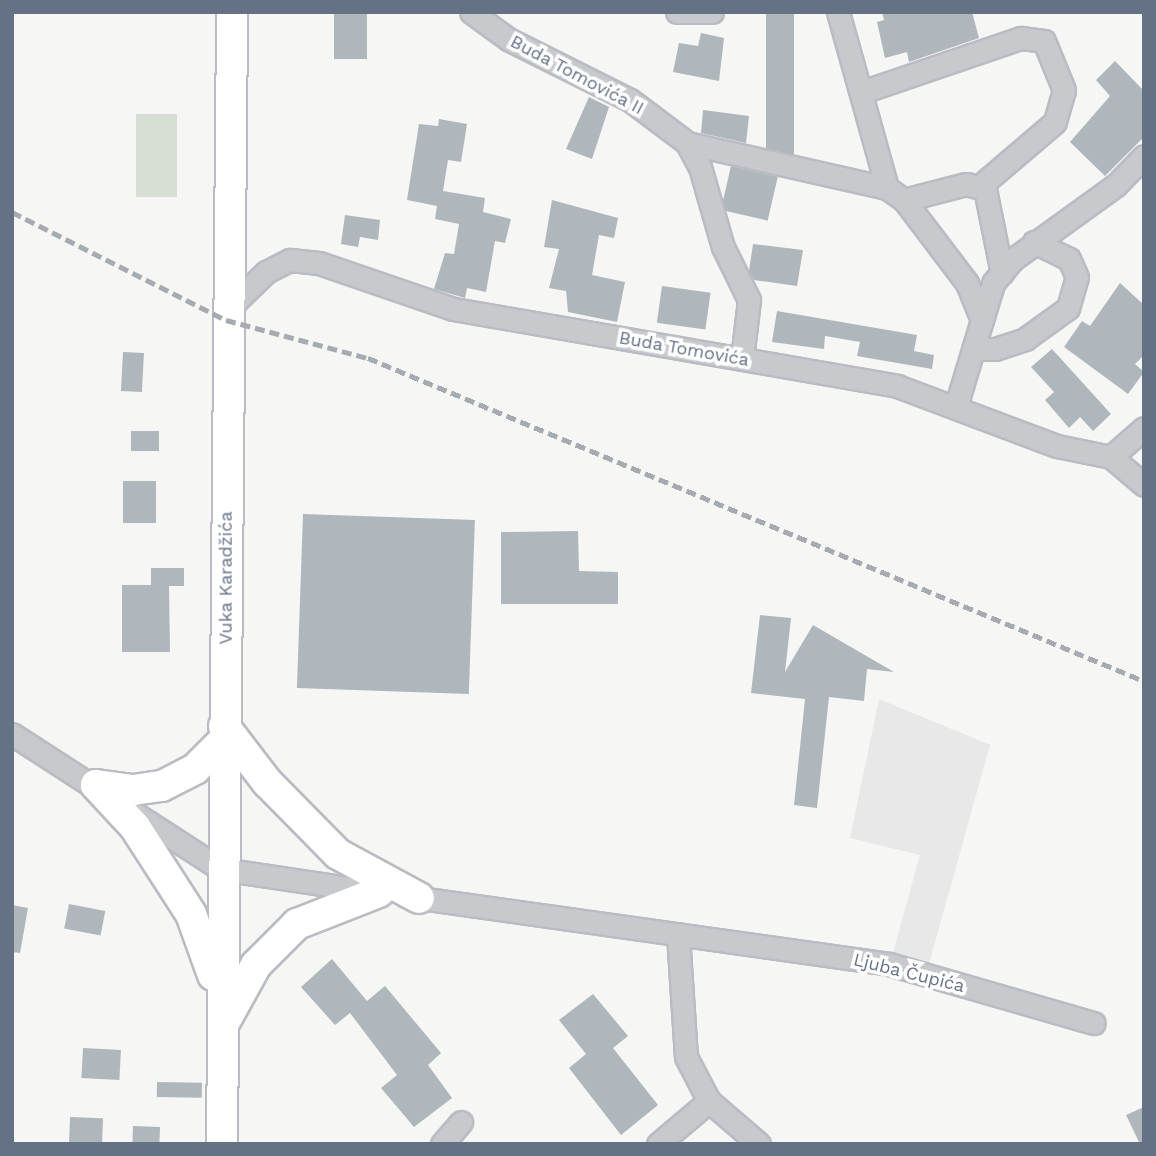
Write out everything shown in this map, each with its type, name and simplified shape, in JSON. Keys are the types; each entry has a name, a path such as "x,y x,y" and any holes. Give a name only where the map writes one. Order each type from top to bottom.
{"street":[{"name":"Vuka Karadžića","path":"222,1144 221,869 232,12"},
{"name":"Buda Tomovića II","path":"471,12 509,39 630,100 687,143 895,194"},
{"path":"677,12 712,12"},
{"path":"838,12 895,194 967,283 982,320"},
{"path":"862,92 1021,38 1044,41 1064,90 1055,122 980,186"},
{"path":"687,143 700,167 723,247 750,300 742,359"},
{"path":"956,406 993,283 1034,242 1116,185 1144,156"},
{"path":"895,194 966,184 980,186 990,193 1002,272"},
{"path":"973,349 995,349 1025,339 1068,307 1077,277 1069,259 1034,242"},
{"name":"Buda Tomovića","path":"228,309 266,272 290,260 319,263 453,309 897,386 1058,446 1111,457"},
{"path":"1144,428 1111,457 1144,485"},
{"path":"96,785 133,790 162,786 195,769 224,733 267,782 338,854 419,898"},
{"path":"12,734 96,785 221,869"},
{"path":"96,785 135,827 191,914 211,962 223,1023"},
{"name":"Ljuba Čupića","path":"221,869 889,964 1094,1024"},
{"path":"223,1023 256,965 297,924 379,892"},
{"path":"678,934 686,1057 709,1101 759,1144"},
{"path":"658,1144 709,1101"},
{"path":"442,1144 461,1122"}],"shaded area":[{"path":"136,114 177,114 177,197 136,197"},
{"path":"879,699 990,745 929,964 892,956 920,855 850,838"}],"building":[{"path":"334,12 367,12 367,59 334,59"},
{"path":"766,12 794,12 794,166 766,166"},
{"path":"882,12 972,12 979,38 909,62 907,52 885,58 877,22 884,20"},
{"path":"701,33 724,38 719,81 673,72 679,43 698,46"},
{"path":"1115,61 1144,91 1144,137 1105,176 1070,142 1110,96 1096,80"},
{"path":"589,97 609,107 592,159 566,149"},
{"path":"703,110 749,116 746,143 701,133"},
{"path":"439,119 467,124 461,162 448,160 443,191 485,198 483,212 511,219 505,243 495,241 486,292 467,288 465,298 434,289 445,253 454,254 459,224 435,219 437,206 407,200 419,124 438,126"},
{"path":"731,166 778,177 768,221 721,210"},
{"path":"552,200 618,218 614,238 599,235 592,275 625,282 617,322 568,312 566,291 549,288 559,249 544,247"},
{"path":"345,215 380,220 378,240 360,237 358,247 341,244"},
{"path":"753,244 803,250 797,286 754,280 749,271"},
{"path":"1120,283 1144,305 1144,355 1135,364 1144,372 1128,394 1064,347 1082,321 1090,326"},
{"path":"662,286 711,293 705,329 657,323"},
{"path":"777,311 917,335 914,351 934,355 932,369 857,356 860,342 825,336 824,349 772,342"},
{"path":"1052,349 1111,414 1093,431 1080,417 1069,428 1045,400 1054,392 1031,367"},
{"path":"123,352 144,353 142,392 121,391"},
{"path":"131,431 159,431 159,451 131,451"},
{"path":"123,481 156,481 156,523 123,523"},
{"path":"303,514 475,520 469,694 297,688"},
{"path":"578,531 579,571 618,572 618,604 501,604 501,532"},
{"path":"151,568 184,568 184,586 169,586 170,652 122,652 122,585 151,585"},
{"path":"760,615 791,618 785,672 813,625 894,672 867,669 864,701 829,697 817,808 794,805 805,699 751,693"},
{"path":"69,904 105,911 101,936 64,929"},
{"path":"12,905 28,908 20,953 12,952"},
{"path":"332,959 367,1001 385,986 441,1053 428,1065 452,1098 414,1127 381,1088 397,1075 350,1013 335,1025 301,987"},
{"path":"593,994 628,1036 613,1048 658,1105 621,1135 569,1068 586,1054 559,1020"},
{"path":"83,1048 121,1050 119,1080 81,1078"},
{"path":"157,1082 202,1083 202,1098 157,1097"},
{"path":"1144,1107 1144,1144 1140,1144 1126,1115"},
{"path":"70,1117 103,1118 102,1144 69,1144"},
{"path":"133,1126 160,1127 159,1144 132,1144"}],"railway":[{"path":"12,212 226,320 368,358 1144,681"}]}
